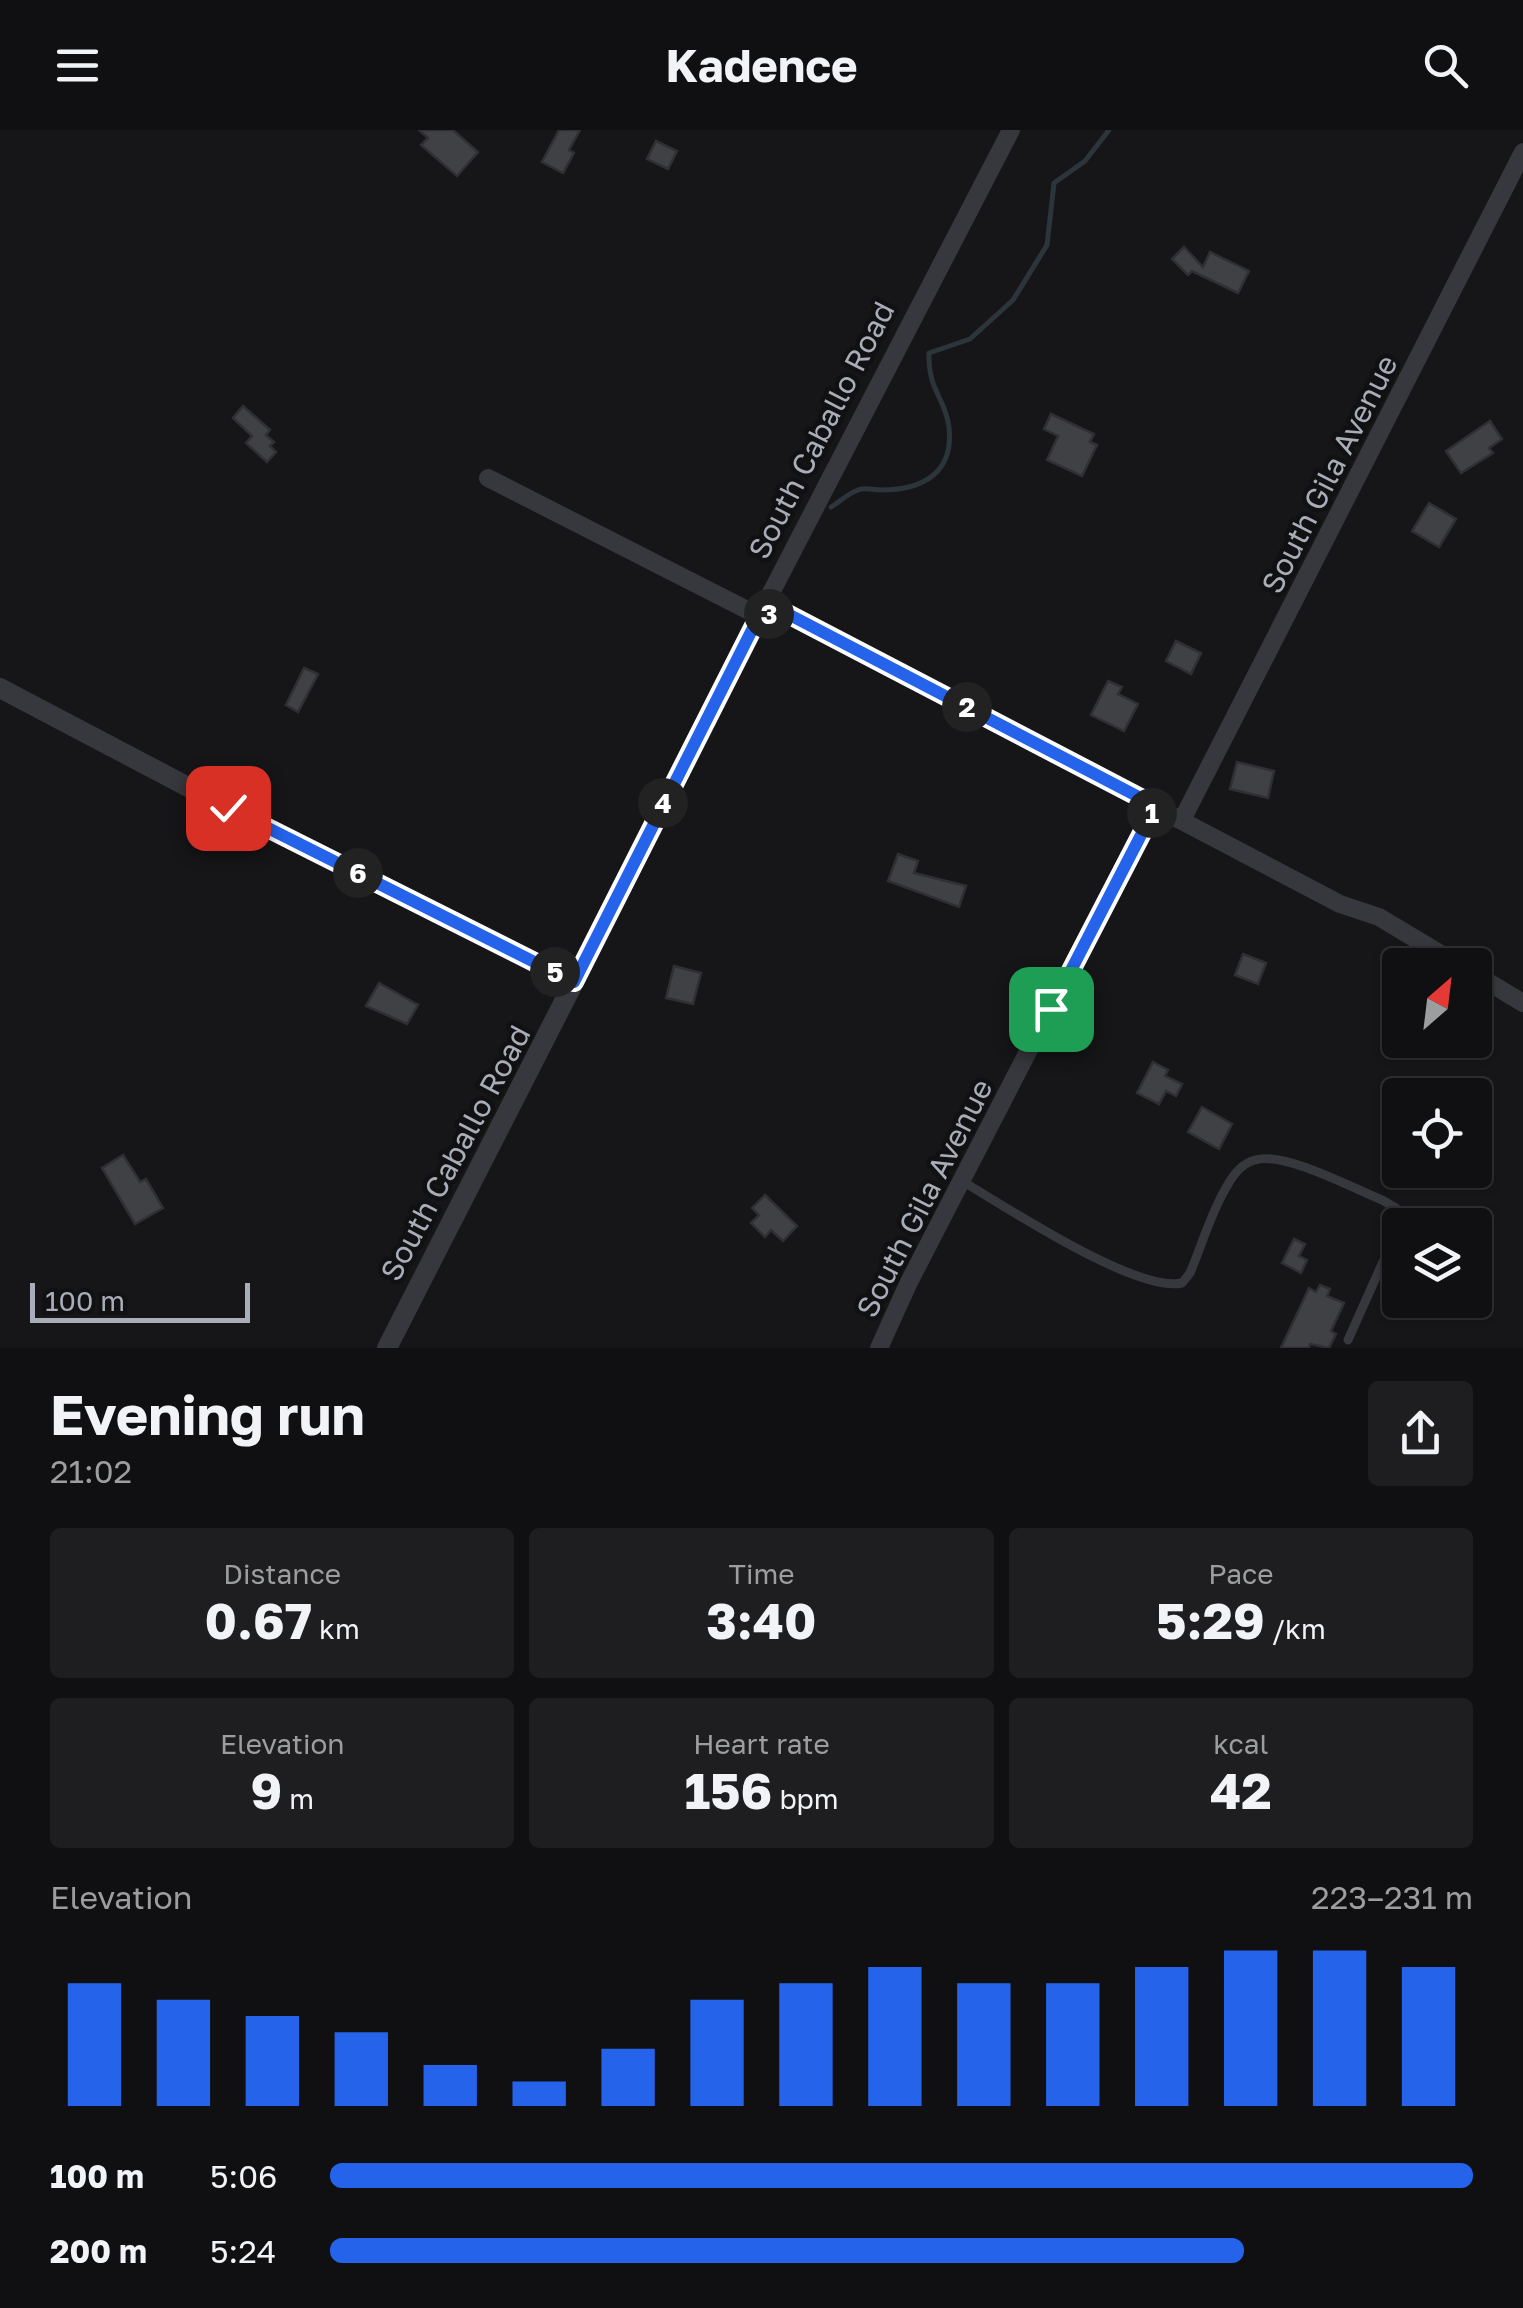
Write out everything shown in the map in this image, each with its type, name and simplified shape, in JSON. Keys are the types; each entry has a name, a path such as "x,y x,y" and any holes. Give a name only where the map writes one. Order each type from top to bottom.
{"street":[{"name":"South Caballo Road","path":"387,1348 759,616 1012,130"},
{"name":"South Gila Avenue","path":"1182,820 1523,152"},
{"path":"488,478 759,616 786,613 1340,904 1379,917 1431,948"},
{"path":"0,688 574,982"},
{"name":"South Gila Avenue","path":"879,1348 1156,806"},
{"path":"1492,984 1523,1003"}],"lane":[{"path":"962,1181 1104,1260 1162,1286 1182,1283 1190,1273 1227,1186 1241,1167 1254,1160 1288,1162 1382,1200 1396,1208 1399,1218 1348,1340"}],"building":[{"path":"419,130 453,130 478,152 457,176 421,145 428,138"},
{"path":"559,130 580,130 563,173 542,162"},
{"path":"656,141 677,151 668,169 647,159"},
{"path":"1184,247 1203,267 1210,252 1249,271 1238,293 1192,271 1188,275 1172,259"},
{"path":"243,406 270,430 266,435 274,442 270,446 276,452 267,462 246,443 252,436 233,418"},
{"path":"1051,414 1094,434 1090,442 1097,445 1082,476 1047,460 1058,436 1044,429"},
{"path":"1490,421 1502,439 1489,448 1493,453 1461,473 1446,451"},
{"path":"1429,503 1456,519 1439,547 1412,531"},
{"path":"1176,641 1201,653 1191,674 1166,661"},
{"path":"304,668 318,674 298,712 286,705"},
{"path":"1108,681 1122,687 1118,694 1138,704 1124,731 1091,715"},
{"path":"1237,762 1274,771 1268,798 1230,789"},
{"path":"898,854 918,861 914,873 966,886 959,907 888,881"},
{"path":"1243,954 1266,963 1258,984 1235,975"},
{"path":"674,966 701,973 693,1004 666,998"},
{"path":"379,983 418,1005 407,1024 366,1006"},
{"path":"1153,1062 1168,1070 1165,1076 1182,1084 1176,1096 1166,1091 1159,1104 1137,1093"},
{"path":"1202,1107 1232,1124 1219,1149 1188,1132"},
{"path":"123,1155 140,1182 146,1179 163,1208 135,1224 102,1168"},
{"path":"765,1195 797,1226 783,1241 771,1230 765,1237 751,1223 759,1215 752,1208"},
{"path":"1294,1239 1305,1244 1299,1256 1307,1260 1301,1273 1282,1263"},
{"path":"1320,1285 1330,1289 1327,1296 1344,1303 1331,1331 1336,1334 1329,1348 1310,1344 1309,1348 1281,1348 1309,1288 1316,1292"}],"waterway":[{"path":"831,507 860,489 910,487 933,476 941,467 949,443 949,427 931,376 929,353 970,339 1013,300 1047,245 1054,183 1085,161 1109,130"}],"route":[{"path":"228,808 574,982 759,616 786,613 1156,806 1051,1009"}]}
